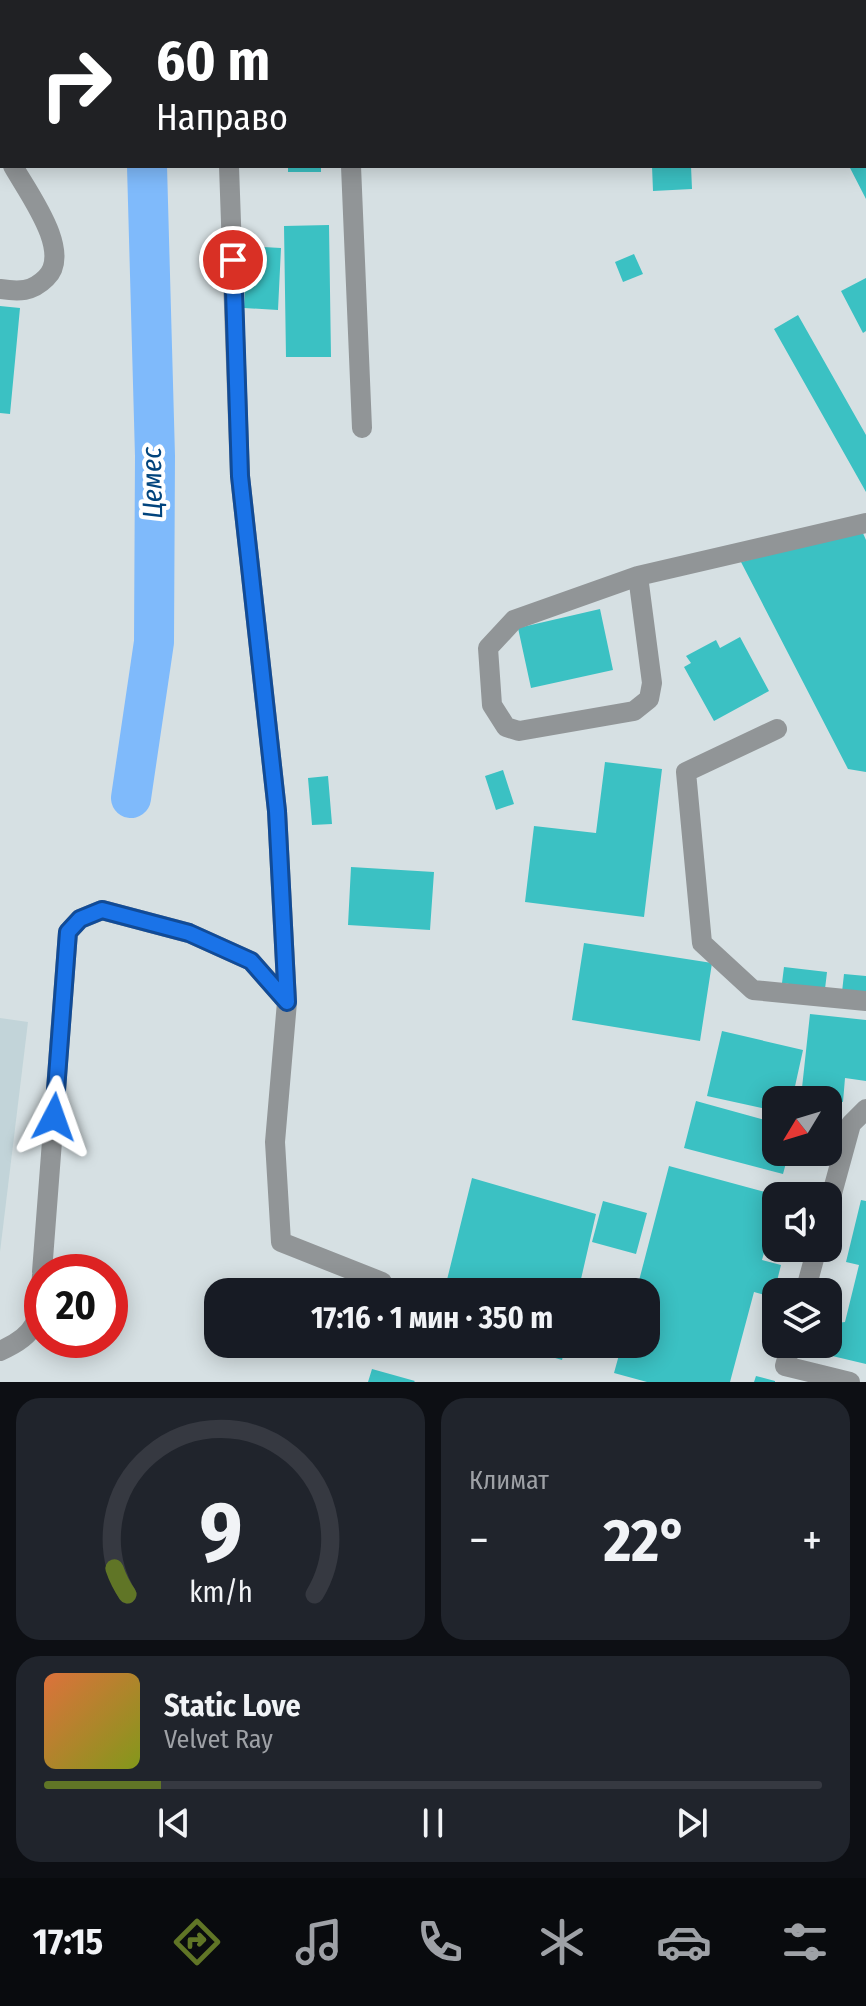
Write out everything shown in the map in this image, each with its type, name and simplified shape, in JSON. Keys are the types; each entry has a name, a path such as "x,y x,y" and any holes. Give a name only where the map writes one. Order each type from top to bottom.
{"street":[{"path":"0,289 23,292 40,284 54,271 57,252 14,168"},
{"path":"229,168 240,476 277,811 287,1002 275,1142 281,1242 372,1278"},
{"path":"351,168 362,428"},
{"path":"638,576 652,683 649,699 634,711 519,731 506,727 492,705 488,648 514,620 638,576 866,523"},
{"path":"777,729 686,772 702,943 753,990 866,1001"},
{"path":"44,1254 68,932 80,919 102,910 189,933 251,961 287,1002"},
{"path":"835,1182 851,1124 866,1109"},
{"path":"0,1351 24,1337"},
{"path":"787,1358 785,1366 850,1382"}],"shaded area":[{"path":"0,1018 28,1022 0,1252"}],"building":[{"path":"288,168 321,168 321,172 288,172"},
{"path":"652,168 691,168 692,189 653,191"},
{"path":"850,168 866,168 866,199"},
{"path":"329,225 331,357 286,357 284,226"},
{"path":"247,246 281,248 278,310 244,308"},
{"path":"634,254 643,274 623,282 615,262"},
{"path":"866,278 866,331 863,333 841,291"},
{"path":"0,306 20,308 10,414 0,413"},
{"path":"798,315 866,435 866,492 774,329"},
{"path":"862,531 866,540 866,772 848,769 741,562"},
{"path":"600,609 613,670 531,688 518,628"},
{"path":"740,637 769,691 714,721 684,667 691,663 686,656 716,640 720,648"},
{"path":"605,762 662,769 644,917 525,902 534,826 596,833"},
{"path":"503,770 514,804 496,810 485,776"},
{"path":"328,776 332,824 312,825 308,778"},
{"path":"351,867 434,872 430,930 348,925"},
{"path":"584,943 712,963 700,1041 572,1020"},
{"path":"784,967 827,972 825,989 782,983"},
{"path":"844,974 866,976 866,994 842,992"},
{"path":"810,1014 866,1020 866,1081 845,1078 843,1102 842,1086 802,1086"},
{"path":"722,1031 803,1050 795,1086 762,1086 762,1108 707,1096"},
{"path":"696,1101 762,1119 762,1166 785,1166 783,1174 684,1148"},
{"path":"669,1166 762,1191 762,1262 781,1265 778,1278 762,1278 762,1294 754,1292 730,1382 647,1382 614,1373 618,1358 660,1358 660,1278 640,1278"},
{"path":"472,1178 596,1214 581,1278 447,1278"},
{"path":"861,1200 866,1201 866,1364 841,1358 842,1322 845,1322 859,1265 846,1262"},
{"path":"603,1201 647,1213 636,1254 592,1242"},
{"path":"372,1369 415,1381 368,1382"},
{"path":"756,1376 775,1381 775,1382 754,1382"}],"waterway":[{"name":"Цемес","path":"131,798 154,642 155,456 147,168"}],"route":[{"path":"54,1117 68,932 80,919 102,910 189,933 251,961 287,1002 277,811 240,476 233,260"}]}
